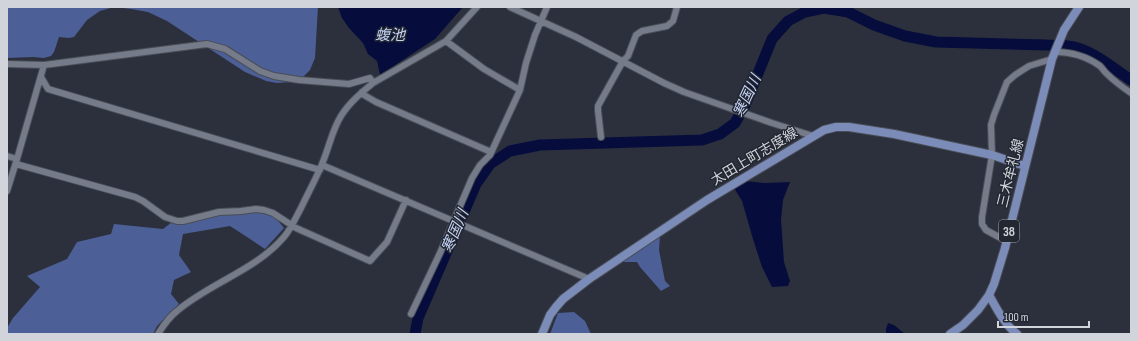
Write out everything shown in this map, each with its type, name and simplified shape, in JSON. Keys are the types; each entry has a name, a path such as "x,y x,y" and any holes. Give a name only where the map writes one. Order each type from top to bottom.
{"main road":[{"name":"三木牟礼線","path":"950,334 963,325 978,310 989,295 994,284 1054,54 1064,30 1079,7"},
{"name":"太田上町志度線","path":"542,334 550,315 563,299 706,200 824,130 836,127 849,127 894,134 992,156 1025,166"},
{"path":"989,295 1000,314 1011,329 1017,334"}],"street":[{"path":"158,334 171,317 187,303 261,259 286,235 321,167 341,116 362,92 446,41 477,7"},
{"path":"510,7 576,37 684,92 813,136"},
{"path":"411,314 472,178 480,165 490,155 520,90 526,63 535,35 547,7"},
{"path":"601,137 598,106 623,61 628,56 636,35 642,31 667,26 673,21 678,7"},
{"path":"446,41 484,69 520,90"},
{"path":"7,64 44,65 208,44 225,49 260,71 274,76 299,80 349,84 370,78 373,84"},
{"path":"1006,241 986,230 982,224 982,217 992,156 991,125 1007,82 1028,66 1054,54 1065,52 1086,58 1100,66 1122,87 1131,93"},
{"path":"7,191 17,162 44,65"},
{"path":"41,77 48,89 321,167 406,200 590,280"},
{"path":"362,92 364,95 376,102 491,152"},
{"path":"7,156 17,162 135,197 165,217 177,220 183,221 219,212 241,212 256,209 264,210 274,214 291,226 370,262 387,242 406,200"}],"shaded area":[{"path":"7,7 114,7 100,11 87,20 74,37 59,37 54,52 51,56 44,58 7,58"},
{"path":"114,7 318,7 315,58 310,70 303,77 291,82 277,83 266,81 245,72 167,21 148,12"},
{"path":"257,210 275,217 284,228 265,249 230,226 183,234 179,255 191,272 174,280 171,294 179,304 157,326 153,334 7,334 7,328 13,318 40,287 27,276 67,259 77,242 111,234 114,224 163,229 172,222 219,215 243,214"},
{"path":"660,236 659,250 665,281 670,286 661,291 637,262 624,262 624,260"},
{"path":"574,312 585,321 591,334 550,334 558,313"}],"water":[{"name":"蝮池","path":"338,7 463,7 435,39 380,75 377,61 368,54 363,43 349,28 342,18"},
{"path":"745,181 765,183 790,182 783,200 781,220 784,262 790,281 788,286 772,287 762,267 742,201 734,188"},
{"path":"888,323 894,325 905,334 886,334"}],"waterway":[{"name":"寒国川","path":"415,334 418,318 476,184 490,164 510,151 540,145 702,140 720,134 735,123 746,103 772,39 788,21 805,12 824,8 848,12 874,25 905,36 936,42 1059,45 1074,47 1085,50 1131,80"}]}
